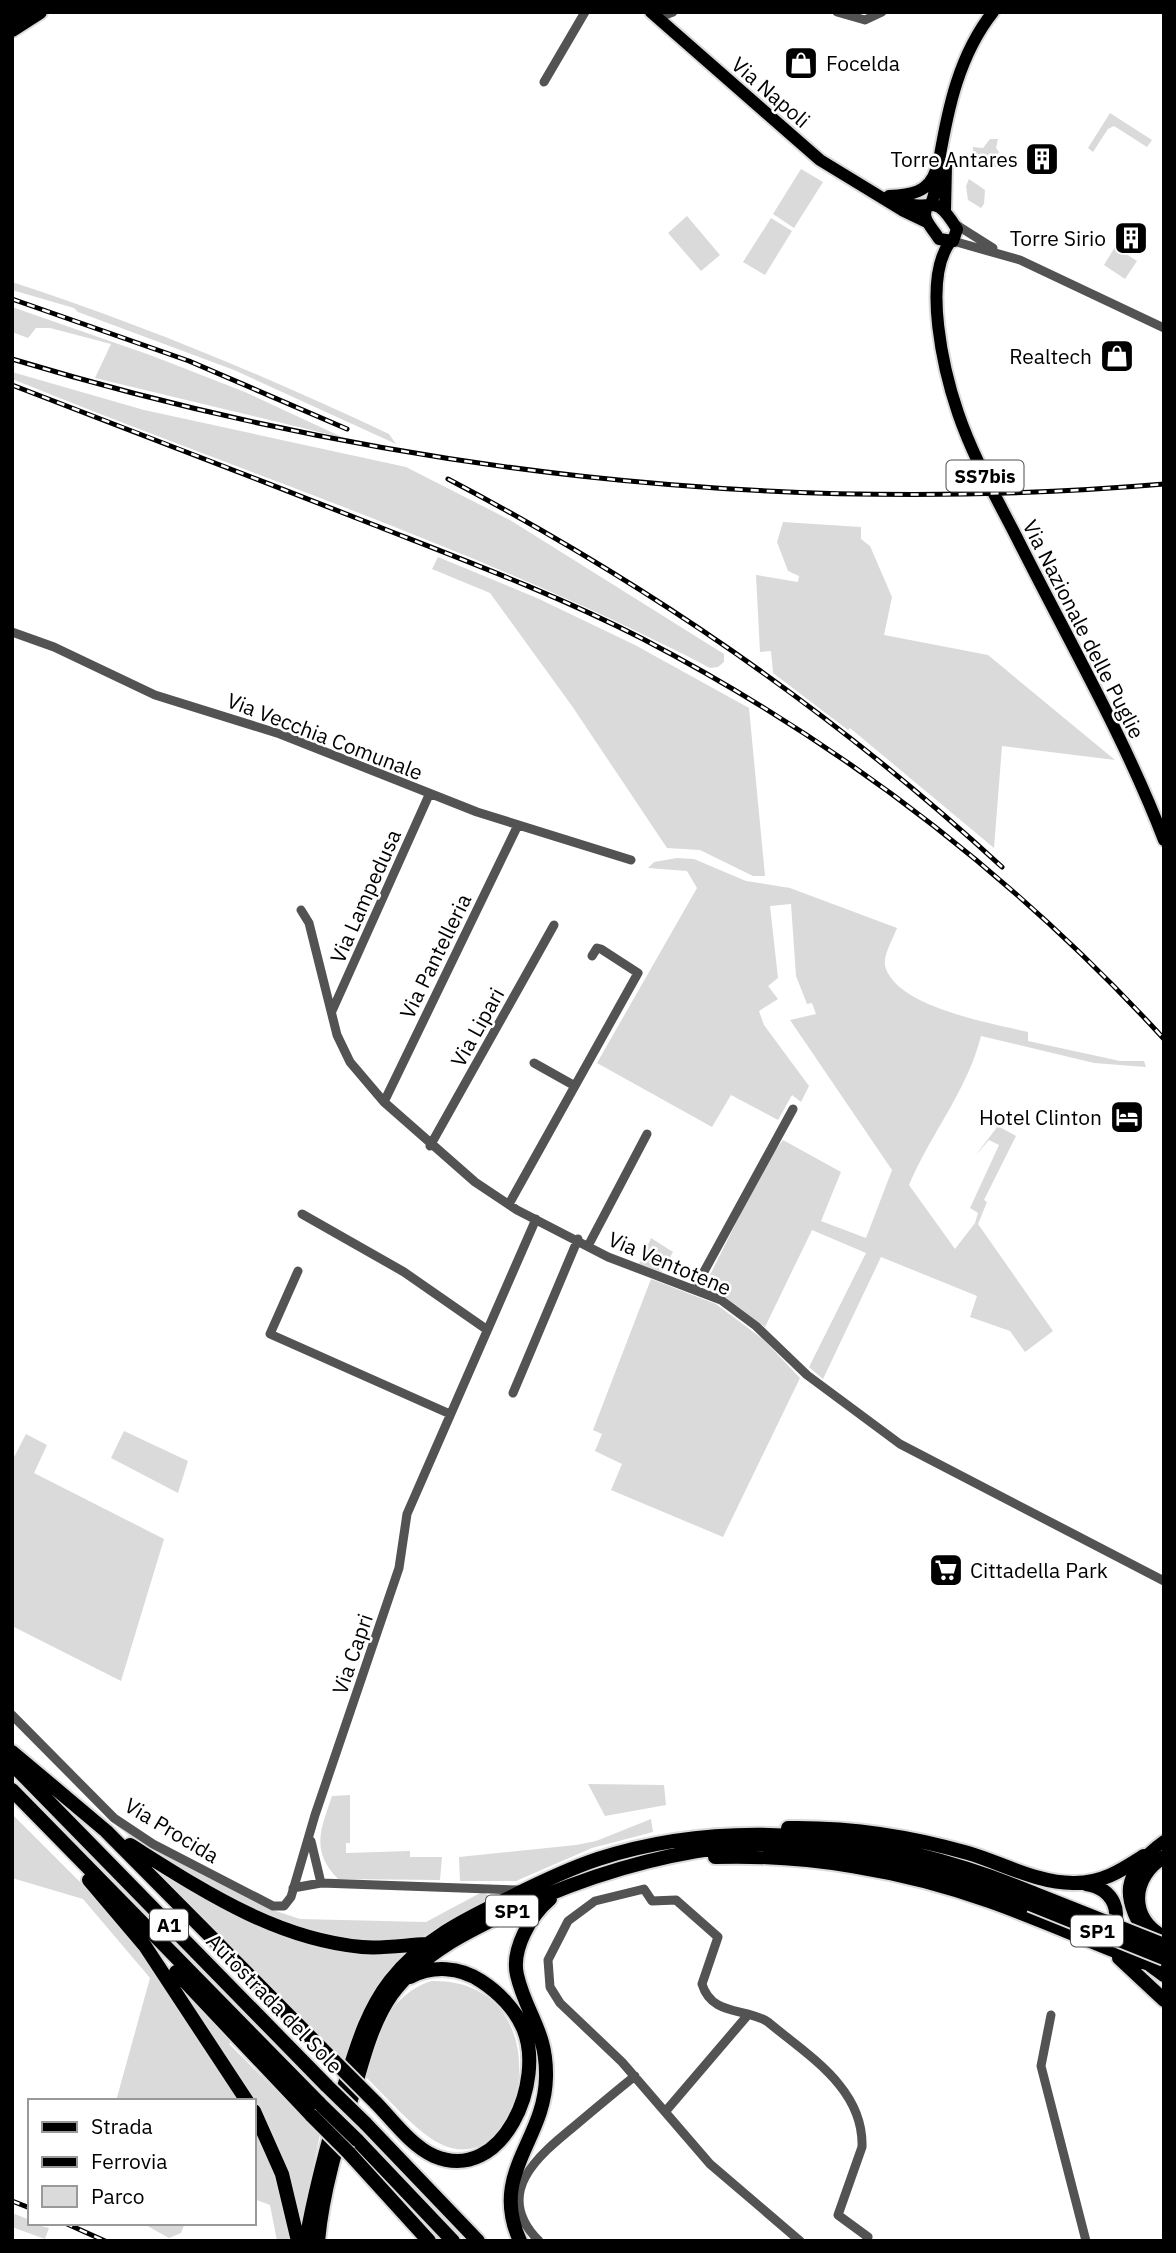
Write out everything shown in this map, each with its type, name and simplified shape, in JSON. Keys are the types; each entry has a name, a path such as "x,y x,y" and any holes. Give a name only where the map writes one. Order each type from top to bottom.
{"highway":[{"path":"12,16 19,12"},
{"path":"12,30 40,12"},
{"path":"12,1752 106,1831 415,2142 433,2155 456,2161 480,2155 503,2138 522,2106 529,2061 523,2028 498,1992 472,1975 447,1968 421,1971 403,1981"},
{"name":"Autostrada del Sole","path":"12,1764 478,2241"},
{"path":"12,1790 117,1897 164,1959 353,2147 453,2241"},
{"path":"709,1837 782,1828 886,1835 967,1853 1051,1881 1092,1885 1105,1890 1113,1900 1116,1912 1112,1928 1101,1937 1090,1938 1074,1934"},
{"path":"106,1831 186,1881 279,1928 364,1947 426,1944"},
{"name":"SP1","path":"306,2241 322,2160 360,2035 381,1993 401,1968 426,1944 456,1924 600,1858 709,1837 783,1835 885,1849 957,1866 1164,1960"},
{"path":"58,1836 85,1876 145,1946 246,2099"},
{"name":"SP1","path":"319,2236 332,2159 381,2011 403,1981 445,1945 565,1886 657,1859 727,1847 815,1850 930,1871 1031,1898 1164,1945"},
{"path":"657,1859 766,1856 879,1873 958,1891 1149,1964 1164,1975"},
{"path":"1075,1883 1106,1878 1144,1856"},
{"path":"1164,1857 1144,1874 1137,1901 1144,1922 1164,1937"},
{"path":"520,2241 512,2223 511,2184 543,2105 546,2077 541,2032 516,1973 518,1952 537,1910 565,1886"},
{"path":"1100,1946 1136,1971 1164,2000"},
{"path":"256,2116 282,2174 298,2241"},
{"path":"353,2147 429,2241"},
{"path":"432,2194 485,2241"}],"main road":[{"path":"954,223 945,211 947,116 957,78 975,38 993,12"},
{"name":"Via Napoli","path":"654,15 820,160 871,192 927,222"},
{"path":"884,196 910,195 922,190 934,176 945,141"},
{"path":"939,160 936,191 924,215 943,242 951,241"},
{"name":"Via Napoli","path":"871,192 908,205 938,204 945,211"},
{"name":"Via Nazionale delle Puglie","path":"939,272 951,241 958,232 954,223"},
{"name":"Via Nazionale delle Puglie","path":"936,233 938,313 942,349 952,394 967,435 1114,731 1164,840"},
{"path":"1164,1841 1144,1856 1131,1879 1129,1905 1136,1922 1164,1960"}],"street":[{"path":"544,82 585,12"},
{"path":"654,15 673,12"},
{"path":"837,12 865,20 882,12"},
{"path":"954,223 994,250 1164,328"},
{"path":"951,241 994,250"},
{"name":"Via Vecchia Comunale","path":"12,632 54,647 156,695 280,733 429,795 631,860"},
{"name":"Via Lampedusa","path":"332,1011 429,795"},
{"name":"Via Pantelleria","path":"384,1102 519,825"},
{"name":"Via Ventotene","path":"301,910 309,923 337,1035 350,1062 384,1102 430,1146 475,1182 536,1219 634,1269 695,1288 721,1300 756,1326 807,1375 877,1433 1136,1572 1164,1581"},
{"name":"Via Lipari","path":"430,1146 554,925"},
{"path":"509,1204 638,973 601,949 597,948 592,956"},
{"path":"534,1063 575,1086"},
{"path":"695,1288 793,1109"},
{"path":"588,1246 647,1134"},
{"path":"302,1214 404,1272 486,1329"},
{"name":"Via Capri","path":"293,1888 399,1568 407,1514 536,1219"},
{"path":"513,1393 579,1239"},
{"path":"298,1271 270,1334 450,1414"},
{"name":"Via Procida","path":"12,1715 114,1818 153,1844 273,1906 284,1906 291,1897 293,1888"},
{"path":"311,1838 311,1853 321,1883"},
{"path":"293,1888 321,1883 524,1891"},
{"path":"800,2241 710,2164 635,2076 560,2003 550,1987 547,1975 553,1947 561,1930 580,1910 595,1901 644,1889 648,1898 655,1902 676,1900 718,1937 702,1984 704,1990 722,2009 761,2017 768,2022 836,2078 845,2092 862,2135 862,2147 838,2215 868,2238 866,2241"},
{"path":"1051,2015 1041,2066 1086,2241"},
{"path":"665,2112 747,2016"},
{"path":"539,2241 521,2217 520,2201 527,2172 535,2159 635,2076"}],"green space":[{"path":"1110,113 1152,140 1147,147 1114,126 1108,129 1093,152 1088,148"},
{"path":"990,139 998,139 996,148 999,152 996,157 999,166 995,167 983,158 973,158 973,147 983,148"},
{"path":"801,169 823,182 794,228 773,214"},
{"path":"969,179 985,190 981,208 968,200 966,186"},
{"path":"687,216 720,255 701,271 668,233"},
{"path":"771,218 792,231 765,275 743,262"},
{"path":"1115,247 1137,261 1125,279 1104,265"},
{"path":"12,282 108,315 250,371 389,434 396,444 234,370 78,312 74,308 12,290"},
{"path":"12,307 150,355 245,392 344,438 95,378 111,344 50,328 36,328 28,338 12,332"},
{"path":"12,372 144,410 406,467 510,520 724,654 724,662 718,667 710,668 625,626 452,550 12,379"},
{"path":"783,522 861,527 861,539 870,546 892,597 884,635 988,655 1115,760 1002,746 994,848 850,728 848,730 773,673 771,651 760,652 756,575 798,582 799,576 788,571 777,542"},
{"path":"438,557 537,598 635,645 749,708 765,876 753,876 700,850 667,848 572,706 490,593 432,569"},
{"path":"677,858 694,859 746,881 790,888 897,928 886,954 886,969 895,983 928,1004 1028,1032 1028,1041 1120,1061 1144,1061 1146,1067 1094,1063 981,1036 967,1075 909,1185 955,1249 975,1223 978,1213 970,1208 999,1145 989,1140 975,1156 998,1126 1016,1136 984,1200 987,1202 978,1224 1053,1331 1025,1352 1010,1331 970,1317 977,1296 881,1257 823,1379 809,1367 866,1253 812,1230 765,1327 704,1287 768,1159 783,1140 841,1172 821,1221 866,1238 892,1170 790,1020 816,1014 812,1003 807,1004 796,976 791,904 770,906 778,978 768,986 778,999 759,1011 764,1025 809,1086 801,1102 792,1095 778,1120 731,1095 712,1127 597,1063 697,888 687,871 648,868 654,862"},
{"path":"651,1238 673,1252 662,1272 639,1264"},
{"path":"651,1279 716,1304 764,1340 800,1378 723,1537 611,1490 622,1464 595,1451 602,1434 593,1430"},
{"path":"124,1431 188,1461 178,1493 111,1458"},
{"path":"26,1434 47,1445 34,1473 164,1539 121,1681 12,1626 12,1461"},
{"path":"588,1784 664,1785 666,1805 605,1816"},
{"path":"350,1795 350,1843 346,1843 346,1853 410,1851 410,1857 442,1857 440,1880 338,1879 324,1858 320,1839 332,1796"},
{"path":"12,1814 95,1897 154,1968 240,2099 117,2099 150,1978 83,1899 12,1878"},
{"path":"103,1815 150,1847 273,1910 300,1919 426,1922 482,1892 490,1896 487,1902 461,1913 421,1937 362,1941 338,1938 276,1921 158,1859"},
{"path":"651,1819 653,1832 592,1848 516,1881 460,1881 459,1857 576,1845 596,1841"},
{"path":"166,1872 277,1931 406,1950 384,1976 368,2002 344,2061 161,1878"},
{"path":"431,1981 473,1989 501,2010 516,2040 519,2074 512,2107 497,2133 474,2148 445,2146 435,2141 413,2124 364,2075 380,2031 394,2007 416,1988"},
{"path":"190,1998 231,2042 229,2044 320,2134 303,2216 299,2215 289,2183 256,2106 256,2099 253,2099 186,2001"},
{"path":"256,2128 279,2180 293,2241 277,2241 270,2205 256,2200"},
{"path":"12,2213 28,2219 28,2225 49,2228 45,2239 12,2227"},
{"path":"146,2225 184,2225 181,2233 169,2238"}],"railway":[{"path":"12,299 189,361 347,429"},
{"path":"12,359 153,398 295,431 438,457 582,476 727,489 872,494 1018,493 1164,484"},
{"path":"12,385 540,591 609,622 716,679 855,768 921,816 1047,922 1107,979 1164,1039"},
{"path":"448,479 596,562 738,655 874,757 1002,867"},
{"path":"12,2201 28,2207"},
{"path":"69,2225 105,2241"}],"place":[{"name":"Focelda","path":"801,63"},
{"name":"Torre Antares","path":"1042,159"},
{"name":"Torre Sirio","path":"1131,238"},
{"name":"Realtech","path":"1117,356"},
{"name":"Hotel Clinton","path":"1127,1117"},
{"name":"Cittadella Park","path":"946,1570"}]}
